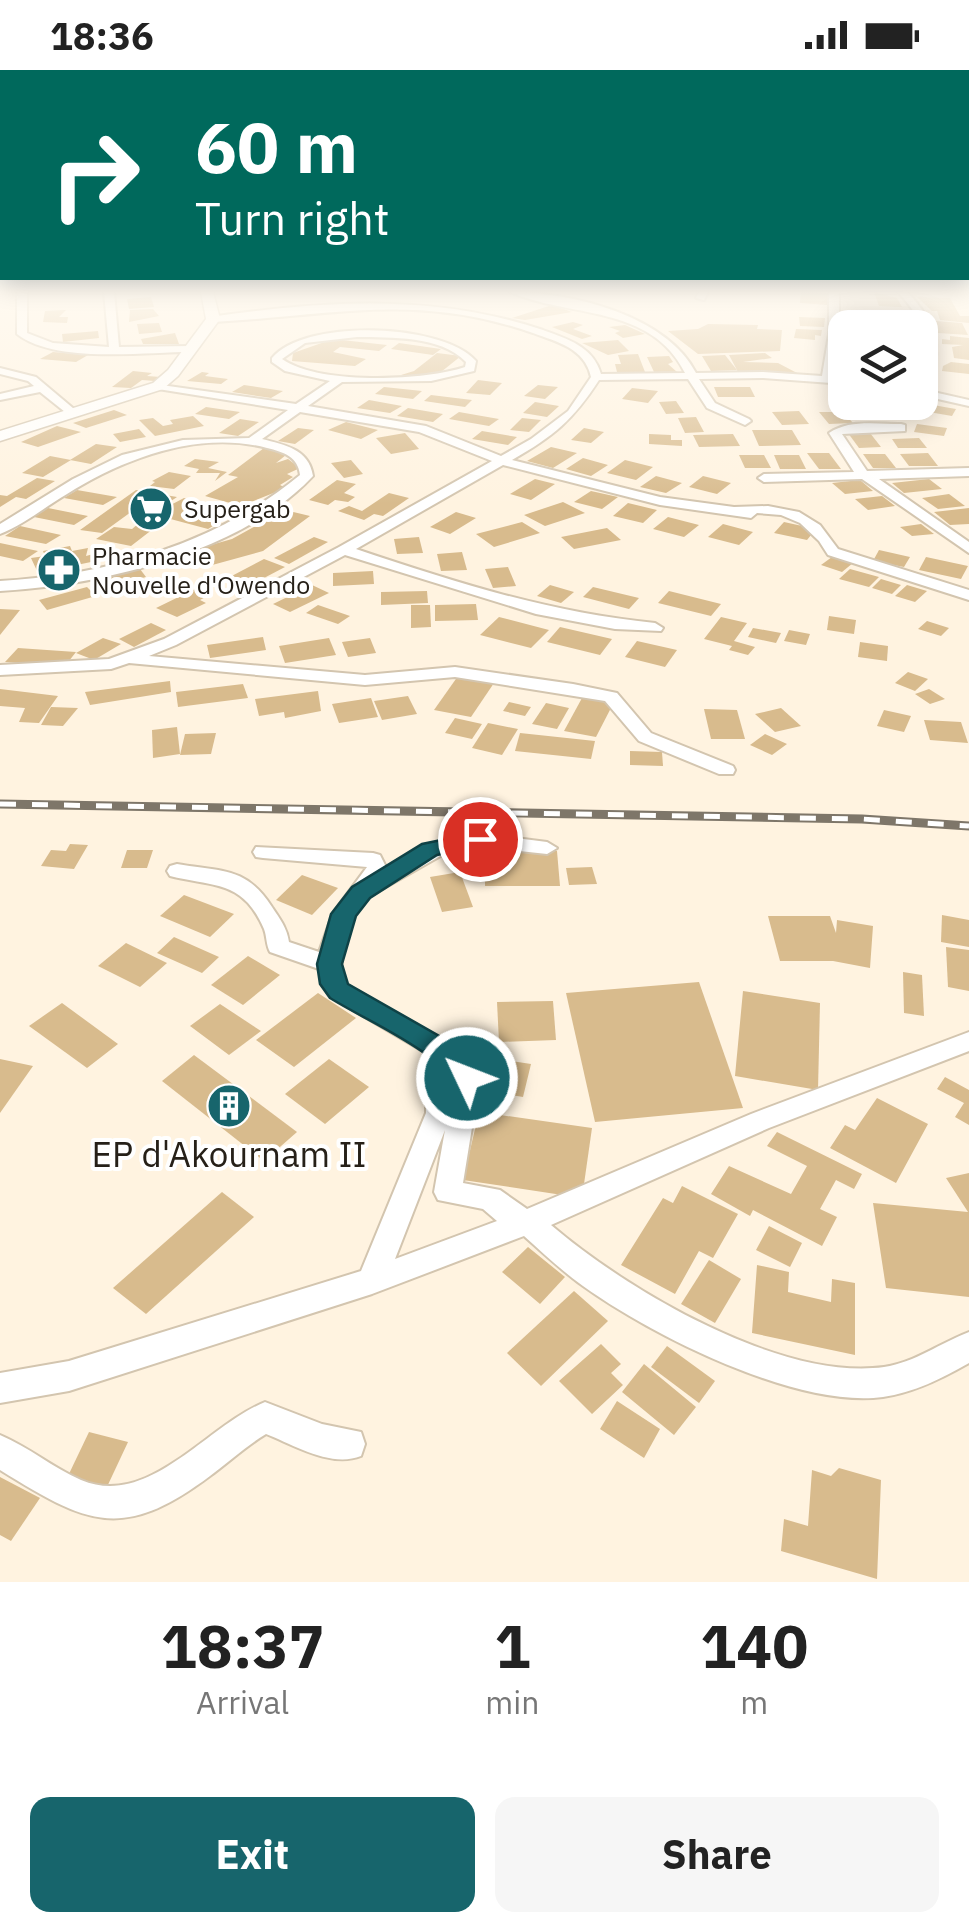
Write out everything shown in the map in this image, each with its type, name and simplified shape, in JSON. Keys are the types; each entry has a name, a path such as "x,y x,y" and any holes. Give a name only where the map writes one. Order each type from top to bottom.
{"street":[{"path":"158,386 179,363"},
{"path":"279,363 292,372 341,378 442,379 470,369 469,363"},
{"path":"132,659 344,550 502,461 572,413 596,377 592,363"},
{"path":"683,363 706,404 716,412 746,421"},
{"path":"596,377 827,378 829,363"},
{"path":"0,371 32,379 74,414"},
{"path":"254,440 341,378"},
{"path":"0,436 158,386 422,428 502,461 660,501 750,514"},
{"path":"0,397 42,388"},
{"path":"938,396 969,403"},
{"path":"901,428 836,430 861,473 969,549"},
{"path":"0,530 106,465 139,450 174,442 254,440 291,451 306,464 308,476 284,499 222,531 137,562 54,582 0,586"},
{"path":"764,478 969,472"},
{"path":"732,511 777,510 789,514 819,528 833,552 969,596"},
{"path":"344,550 544,613 600,624 655,628"},
{"path":"0,670 76,668 132,659 365,680 456,672 612,697 645,736 726,770"},
{"path":"361,892 430,849 451,842 480,839 547,848"},
{"path":"263,852 373,860 378,867 344,914 330,964 333,984 438,1048 467,1078 448,1192 490,1198 620,1292 686,1328 800,1372 873,1384 919,1372 969,1346"},
{"path":"177,871 237,882 251,891 276,931 278,947 330,964"},
{"path":"0,1388 68,1376 372,1281 528,1222 760,1122 969,1041"},
{"path":"372,1281 439,1113 438,1048"},
{"path":"0,1451 87,1501 125,1506 175,1482 242,1428 265,1418 322,1440 349,1444"}],"building":[{"path":"312,363 360,363 355,366"},
{"path":"425,363 453,363 436,376 401,375"},
{"path":"641,363 645,372 617,372 615,364"},
{"path":"650,363 672,363 668,364 677,372 654,372"},
{"path":"706,363 731,363 737,370 711,371"},
{"path":"733,363 778,363 797,373 738,372"},
{"path":"969,364 969,374 942,371 943,366"},
{"path":"133,371 161,377 155,381 142,380 131,388 112,387"},
{"path":"202,372 209,373 205,376 228,379 221,384 187,381"},
{"path":"478,380 502,383 490,395 466,393"},
{"path":"244,385 283,391 271,398 232,392"},
{"path":"538,385 558,387 545,399 524,396"},
{"path":"384,387 422,391 413,399 375,394"},
{"path":"714,387 750,387 755,397 718,397"},
{"path":"632,388 658,391 648,403 622,399"},
{"path":"431,395 472,400 465,407 424,401"},
{"path":"369,400 402,406 390,413 357,408"},
{"path":"676,401 684,413 666,414 659,402"},
{"path":"535,402 559,406 547,417 523,413"},
{"path":"938,406 956,409 952,416 938,414"},
{"path":"206,407 240,412 229,419 195,414"},
{"path":"408,408 443,414 433,422 397,416"},
{"path":"114,410 127,415 86,428 73,423"},
{"path":"799,411 809,424 782,425 772,412"},
{"path":"459,412 499,419 489,426 449,419"},
{"path":"819,412 828,412 828,420 853,423 829,424"},
{"path":"193,416 204,426 155,436 139,420 153,418 163,426 173,424 170,420"},
{"path":"696,417 704,432 685,433 678,418"},
{"path":"522,418 541,420 529,432 510,430"},
{"path":"240,419 259,422 238,436 219,433"},
{"path":"346,422 378,430 361,439 328,430"},
{"path":"917,424 947,428 944,436 914,432"},
{"path":"57,426 81,432 38,447 21,442"},
{"path":"298,428 314,430 295,444 278,441"},
{"path":"584,428 604,432 591,443 571,440"},
{"path":"139,429 146,437 120,442 113,434"},
{"path":"752,430 792,430 801,445 759,446"},
{"path":"482,431 517,437 508,445 472,439"},
{"path":"405,433 419,449 391,454 376,438"},
{"path":"848,433 870,433 881,447 859,448"},
{"path":"649,434 671,435 671,440 682,440 682,446 649,444"},
{"path":"733,434 740,446 699,447 693,435"},
{"path":"919,438 927,448 898,448 892,439"},
{"path":"96,444 117,447 91,464 70,460"},
{"path":"551,447 577,453 553,468 527,461"},
{"path":"264,448 286,455 276,463 288,459 300,468 287,474 293,477 280,485 286,488 241,506 205,496 238,477 228,475"},
{"path":"807,453 829,453 841,469 819,469"},
{"path":"928,453 938,466 909,466 900,454"},
{"path":"863,454 885,454 896,468 873,468"},
{"path":"739,455 764,455 771,468 745,468"},
{"path":"774,455 799,455 806,469 780,469"},
{"path":"50,456 71,460 43,477 22,473"},
{"path":"583,458 608,465 591,476 566,469"},
{"path":"195,459 219,462 208,468 227,472 215,481 220,473 196,473 199,469 184,466"},
{"path":"351,460 363,474 344,478 331,463"},
{"path":"625,460 653,467 636,480 607,473"},
{"path":"169,472 191,476 174,489 150,486 155,482 152,481"},
{"path":"656,476 682,483 666,493 640,487"},
{"path":"703,476 731,483 717,494 689,487"},
{"path":"37,478 55,481 26,499 16,497 0,507 0,495 7,496"},
{"path":"535,479 555,484 531,500 510,494"},
{"path":"929,479 942,489 904,493 892,483"},
{"path":"337,480 356,484 344,493 355,497 328,505 309,500"},
{"path":"860,480 873,491 845,494 832,483"},
{"path":"77,490 117,497 103,505 64,498"},
{"path":"136,490 177,497 159,509 131,512 102,533 80,530"},
{"path":"591,491 618,497 602,509 574,502"},
{"path":"389,493 409,498 383,516 374,514 364,520 338,511 349,506 362,511"},
{"path":"949,494 965,506 938,509 922,498"},
{"path":"882,496 895,506 868,510 855,499"},
{"path":"184,498 235,513 208,529 163,517 169,512 163,509"},
{"path":"563,502 585,513 545,526 524,515"},
{"path":"628,503 657,510 643,523 613,516"},
{"path":"48,508 88,516 74,525 34,517"},
{"path":"969,508 969,524 950,525 934,512"},
{"path":"285,510 310,516 263,551 205,567 158,560 232,539"},
{"path":"456,512 476,518 450,534 430,527"},
{"path":"668,517 699,525 684,537 653,529"},
{"path":"522,522 540,533 494,547 476,534"},
{"path":"784,522 816,529 807,540 774,533"},
{"path":"138,524 153,529 131,546 96,539 114,527 132,529"},
{"path":"723,524 753,532 739,545 708,537"},
{"path":"921,524 934,534 912,536 900,527"},
{"path":"20,526 61,535 46,544 5,536"},
{"path":"607,528 621,540 574,549 561,537"},
{"path":"314,537 328,542 289,564 274,558"},
{"path":"419,537 423,553 397,554 394,539"},
{"path":"0,543 38,551 23,561 0,556"},
{"path":"70,546 72,551 88,548 86,556 115,548 120,556 38,573 31,558 45,556 43,551"},
{"path":"879,550 910,557 904,567 873,561"},
{"path":"462,552 467,570 441,571 437,554"},
{"path":"832,557 853,563 842,572 821,565"},
{"path":"926,557 968,566 961,579 919,570"},
{"path":"264,559 285,567 247,587 226,579"},
{"path":"508,567 516,586 493,588 485,569"},
{"path":"140,569 146,577 115,585 108,577"},
{"path":"850,569 879,577 869,587 839,579"},
{"path":"373,571 374,584 333,586 333,573"},
{"path":"881,579 901,585 892,594 872,588"},
{"path":"312,585 329,593 290,612 273,604"},
{"path":"550,585 574,592 561,603 537,596"},
{"path":"907,585 927,591 915,602 895,596"},
{"path":"87,587 96,596 47,610 39,600"},
{"path":"593,587 639,598 629,609 583,597"},
{"path":"197,588 211,594 200,600 206,603 177,617 156,608"},
{"path":"427,591 428,603 381,605 381,592"},
{"path":"669,591 721,604 711,616 658,603"},
{"path":"476,604 478,620 435,621 435,605"},
{"path":"318,605 350,616 338,624 306,613"},
{"path":"411,605 430,605 431,627 411,628"},
{"path":"0,609 20,610 0,635"},
{"path":"829,616 856,620 854,634 827,630"},
{"path":"499,617 549,630 531,648 480,635"},
{"path":"721,617 747,623 734,641 755,647 748,655 704,639"},
{"path":"927,621 949,628 941,636 918,629"},
{"path":"151,623 166,630 134,647 119,639"},
{"path":"560,627 612,639 600,655 547,642"},
{"path":"753,628 781,633 776,643 748,637"},
{"path":"789,630 810,634 806,645 784,641"},
{"path":"263,637 266,650 210,658 207,645"},
{"path":"103,638 121,644 94,660 76,653"},
{"path":"329,638 336,655 285,663 279,646"},
{"path":"370,638 376,653 348,657 342,642"},
{"path":"637,641 677,650 665,667 625,657"},
{"path":"860,642 888,646 887,661 858,657"},
{"path":"18,648 76,652 65,666 5,662"},
{"path":"908,672 928,679 915,691 895,683"},
{"path":"458,676 494,683 471,717 434,710"},
{"path":"170,681 171,692 90,705 85,692"},
{"path":"243,684 248,698 178,707 176,692"},
{"path":"0,689 58,696 39,723 19,722 25,708 0,706"},
{"path":"929,689 945,699 930,704 915,694"},
{"path":"318,691 321,711 285,718 284,712 259,716 255,699"},
{"path":"408,696 417,714 382,720 374,701"},
{"path":"371,698 378,717 339,723 332,704"},
{"path":"582,698 613,704 596,737 564,731"},
{"path":"509,702 531,707 525,716 503,711"},
{"path":"546,703 569,708 557,729 532,724"},
{"path":"51,707 78,708 63,726 41,725"},
{"path":"781,708 801,726 775,732 755,714"},
{"path":"704,709 737,710 745,739 711,739"},
{"path":"884,710 911,716 904,732 877,726"},
{"path":"455,718 482,724 472,739 445,733"},
{"path":"924,720 961,722 968,743 930,740"},
{"path":"488,723 518,729 502,755 472,748"},
{"path":"177,727 180,754 153,758 152,730"},
{"path":"216,733 211,754 180,755 185,734"},
{"path":"520,733 595,741 591,759 515,751"},
{"path":"765,734 787,744 772,755 750,745"},
{"path":"630,751 662,752 663,766 630,765"},
{"path":"70,844 88,845 74,869 41,866 51,850 66,851"},
{"path":"127,850 153,850 147,868 121,868"},
{"path":"485,851 557,851 560,886 485,886"},
{"path":"592,867 597,884 569,885 566,868"},
{"path":"460,872 473,907 442,912 430,877"},
{"path":"302,875 338,888 312,915 276,900"},
{"path":"184,895 234,914 210,937 160,916"},
{"path":"942,915 969,920 969,947 941,942"},
{"path":"768,916 830,916 836,933 837,920 873,926 870,968 833,961 780,961"},
{"path":"174,937 219,957 202,973 157,953"},
{"path":"126,943 167,963 140,987 98,966"},
{"path":"946,947 969,950 969,991 948,987"},
{"path":"248,956 280,975 243,1005 211,985"},
{"path":"903,972 922,975 924,1016 904,1013"},
{"path":"699,982 743,1108 595,1122 566,993"},
{"path":"743,991 820,1003 818,1090 735,1076"},
{"path":"318,993 356,1018 294,1067 256,1040"},
{"path":"553,1001 556,1040 499,1042 497,1002"},
{"path":"62,1003 118,1044 87,1068 29,1026"},
{"path":"220,1004 261,1031 229,1055 190,1026"},
{"name":"EP d'Akournam II","path":"194,1055 297,1132 264,1161 162,1081"},
{"path":"491,1058 531,1064 523,1097 468,1088 473,1064 489,1067"},
{"path":"0,1059 33,1066 0,1113"},
{"path":"329,1059 369,1087 325,1124 285,1094"},
{"path":"945,1077 969,1090 969,1125 955,1117 964,1103 937,1089"},
{"path":"877,1098 928,1124 896,1183 830,1148 845,1125 855,1130"},
{"path":"479,1112 592,1128 582,1198 463,1180"},
{"path":"777,1132 862,1174 854,1189 836,1180 820,1209 837,1217 822,1246 753,1210 750,1216 711,1194 729,1166 791,1194 807,1166 767,1146"},
{"path":"969,1173 969,1297 886,1288 873,1203 968,1212 946,1178"},
{"path":"682,1186 738,1214 713,1258 699,1251 675,1294 621,1265 663,1198 673,1203"},
{"path":"222,1192 254,1217 146,1314 113,1288"},
{"path":"769,1226 802,1243 790,1267 756,1250"},
{"path":"528,1247 565,1277 540,1304 502,1272"},
{"path":"709,1260 741,1279 715,1323 681,1304"},
{"path":"757,1265 789,1272 788,1292 831,1302 832,1279 855,1283 855,1355 752,1333"},
{"path":"574,1291 608,1321 541,1386 507,1353"},
{"path":"601,1344 621,1364 611,1373 623,1385 592,1414 559,1381"},
{"path":"667,1346 715,1381 699,1403 651,1367"},
{"path":"644,1364 696,1407 674,1435 622,1392"},
{"path":"617,1401 660,1429 644,1458 600,1429"},
{"path":"89,1432 128,1442 106,1489 67,1478"},
{"path":"839,1468 881,1480 877,1579 781,1551 784,1519 808,1526 812,1470 831,1476"},
{"path":"0,1477 40,1498 11,1541 0,1535"}],"railway":[{"path":"0,804 862,819 969,826"}],"place":[{"name":"Supergab","path":"151,509"},
{"name":"Pharmacie Nouvelle d'Owendo","path":"59,570"},
{"name":"EP d'Akournam II","path":"229,1106"}],"route":[{"path":"467,1078 438,1048 339,991 333,984 330,964 334,938 344,914 361,892 430,849 480,839"}]}
